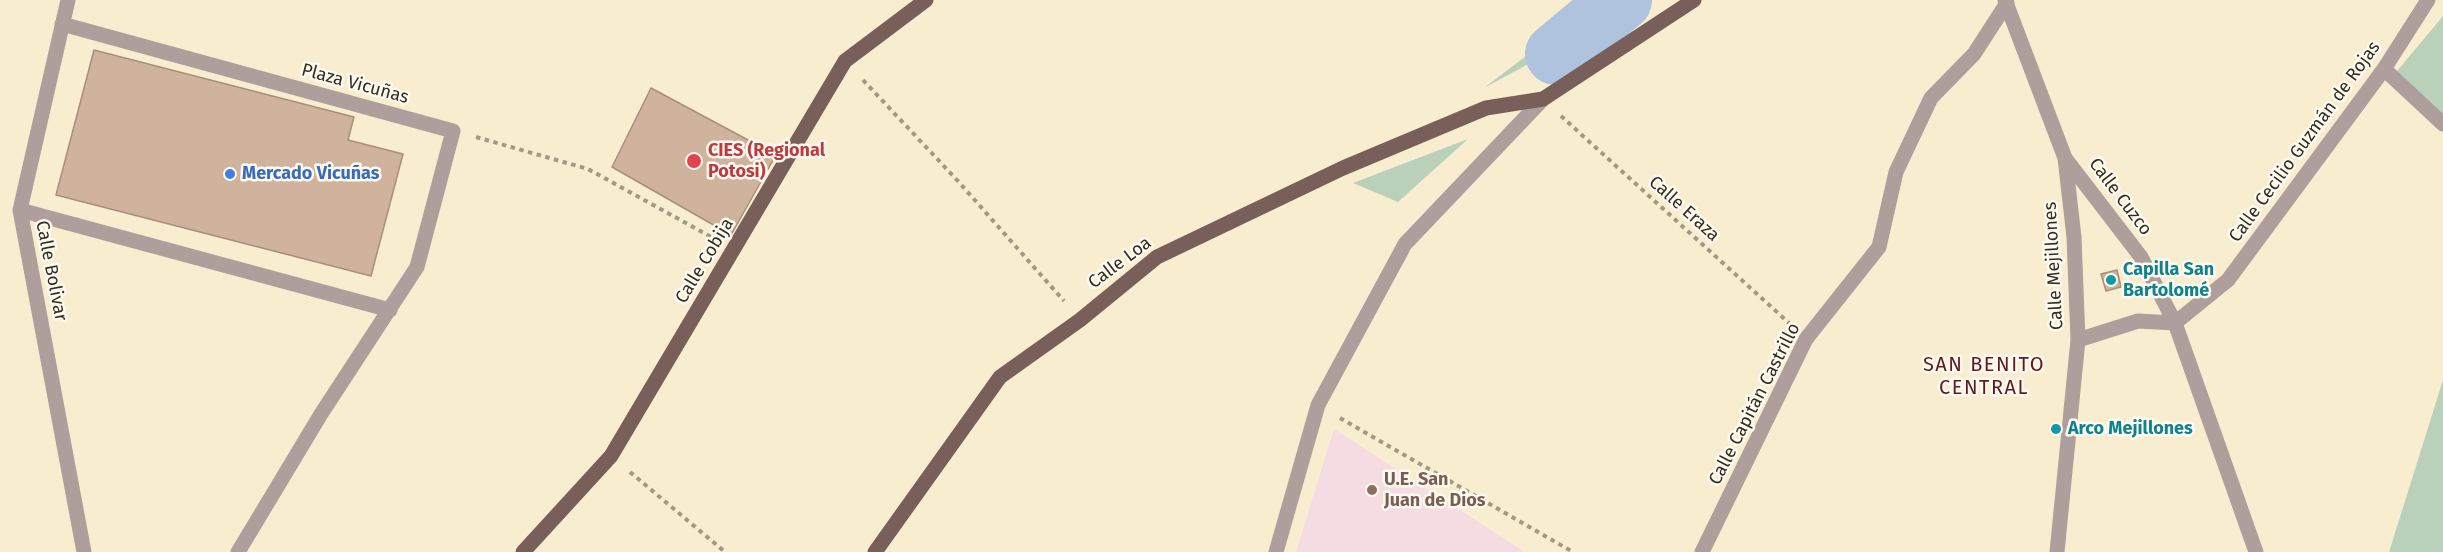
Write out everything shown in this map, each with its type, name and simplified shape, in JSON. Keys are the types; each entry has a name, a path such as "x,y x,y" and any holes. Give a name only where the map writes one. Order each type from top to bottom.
{"main road":[{"name":"Calle Cobija","path":"523,552 611,456 735,250 828,85 845,61 926,0"},
{"path":"1543,99 1694,0"},
{"name":"Calle Loa","path":"875,552 1000,377 1080,320 1157,257 1343,168 1486,108 1543,99"}],"street":[{"name":"Calle Bolivar","path":"68,0 20,210 84,552"},
{"name":"Calle Cecilio Guzmán de Rojas","path":"2175,323 2228,280 2384,69 2428,0"},
{"name":"Calle Cuzco","path":"2006,1 2066,158 2140,257 2175,323 2256,552"},
{"name":"Calle Capitán Castrillo","path":"1702,552 1806,339 1879,247 1896,172 1931,98 1974,54 2006,1"},
{"name":"Plaza Vicuñas","path":"62,24 453,130"},
{"path":"2384,69 2443,124"},
{"path":"1276,552 1318,405 1405,244 1543,99"},
{"path":"238,552 321,414 417,267 453,130"},
{"name":"Calle Mejillones","path":"2057,552 2078,340 2074,237 2066,158"},
{"path":"20,210 390,310"},
{"path":"2078,340 2138,321 2175,323"}],"path":[{"path":"845,61 965,189 1080,320"},
{"name":"Calle Eraza","path":"1543,99 1806,339"},
{"path":"453,130 588,170 735,250"},
{"path":"1318,405 1573,552"},
{"path":"611,456 725,552"}],"shaded area":[{"name":"U.E. San Juan de Dios","path":"1334,429 1525,552 1296,552"}],"green space":[{"path":"1598,0 1647,0 1484,88 1585,11"},
{"path":"2443,16 2443,116 2388,82"},
{"path":"1468,139 1398,202 1353,183"},
{"path":"2443,380 2443,552 2389,552"}],"building":[{"name":"Mercado Vicuñas","path":"94,50 354,117 348,140 403,154 371,276 56,195"},
{"name":"CIES (Regional Potosi)","path":"651,88 776,155 731,235 612,167"},
{"name":"Capilla San Bartolomé","path":"2117,270 2121,287 2106,291 2101,274"}],"waterway":[{"path":"1556,54 1621,0"}],"place":[{"name":"CIES (Regional Potosi)","path":"694,161"},
{"name":"Mercado Vicuñas","path":"230,174"},
{"name":"Capilla San Bartolomé","path":"2111,280"},
{"name":"Arco Mejillones","path":"2056,429"},
{"name":"U.E. San Juan de Dios","path":"1372,490"}],"district":[{"name":"SAN BENITO CENTRAL","path":"1984,376"}]}
